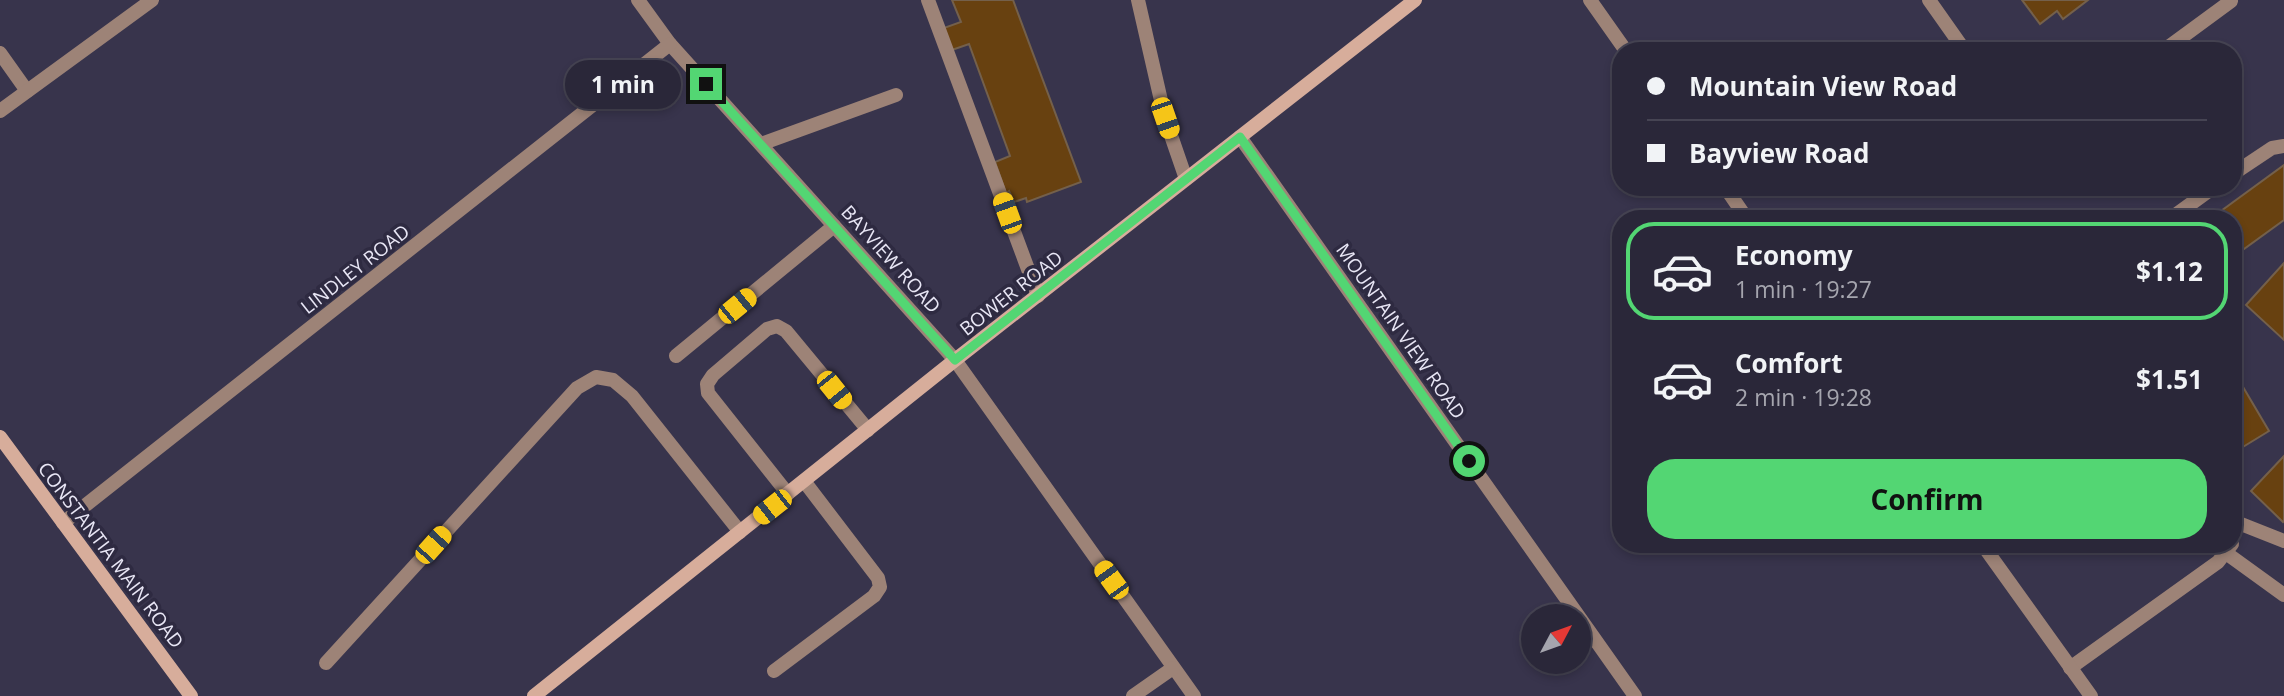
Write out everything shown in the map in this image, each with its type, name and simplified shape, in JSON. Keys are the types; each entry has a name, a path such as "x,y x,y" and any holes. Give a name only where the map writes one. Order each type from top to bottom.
{"street":[{"path":"0,111 152,0"},
{"name":"BAYVIEW ROAD","path":"638,0 670,44 955,360 1194,696"},
{"path":"928,0 1038,296"},
{"path":"1138,0 1165,118 1186,180"},
{"name":"BOWER ROAD","path":"534,696 955,360 1415,0"},
{"path":"1590,0 1620,42"},
{"path":"1929,0 1959,42"},
{"path":"2175,42 2231,1"},
{"name":"LINDLEY ROAD","path":"63,523 670,44"},
{"path":"0,53 27,91"},
{"path":"761,144 896,95"},
{"name":"MOUNTAIN VIEW ROAD","path":"1240,137 1635,696"},
{"path":"2242,168 2272,148 2284,145"},
{"path":"2182,210 2202,196"},
{"path":"676,356 834,226"},
{"path":"788,494 708,393 707,384 713,375 767,330 777,326 786,331 868,430"},
{"path":"326,663 577,388 596,376 613,380 632,396 740,532"},
{"name":"CONSTANTIA MAIN ROAD","path":"0,437 191,696"},
{"path":"774,671 874,596 880,587 878,578 804,481"},
{"path":"2242,523 2284,541"},
{"path":"1988,553 2091,696"},
{"path":"2070,668 2218,562 2225,553"},
{"path":"2237,553 2284,595"},
{"path":"1133,696 1173,667"}],"building":[{"path":"952,0 1013,0 1081,182 1027,202 1026,198 1014,202 1009,191 1006,193 995,162 1010,156 969,44 949,51 941,29 961,22"},
{"path":"2022,0 2088,0 2063,19 2057,11 2040,24"},
{"path":"2284,165 2284,220 2242,250 2242,210 2222,210"},
{"path":"2284,263 2284,340 2246,305"},
{"path":"2242,385 2269,431 2242,448"},
{"path":"2284,456 2284,521 2283,522 2251,491"}],"route":[{"path":"706,84 955,360 1240,137 1469,461"}]}
